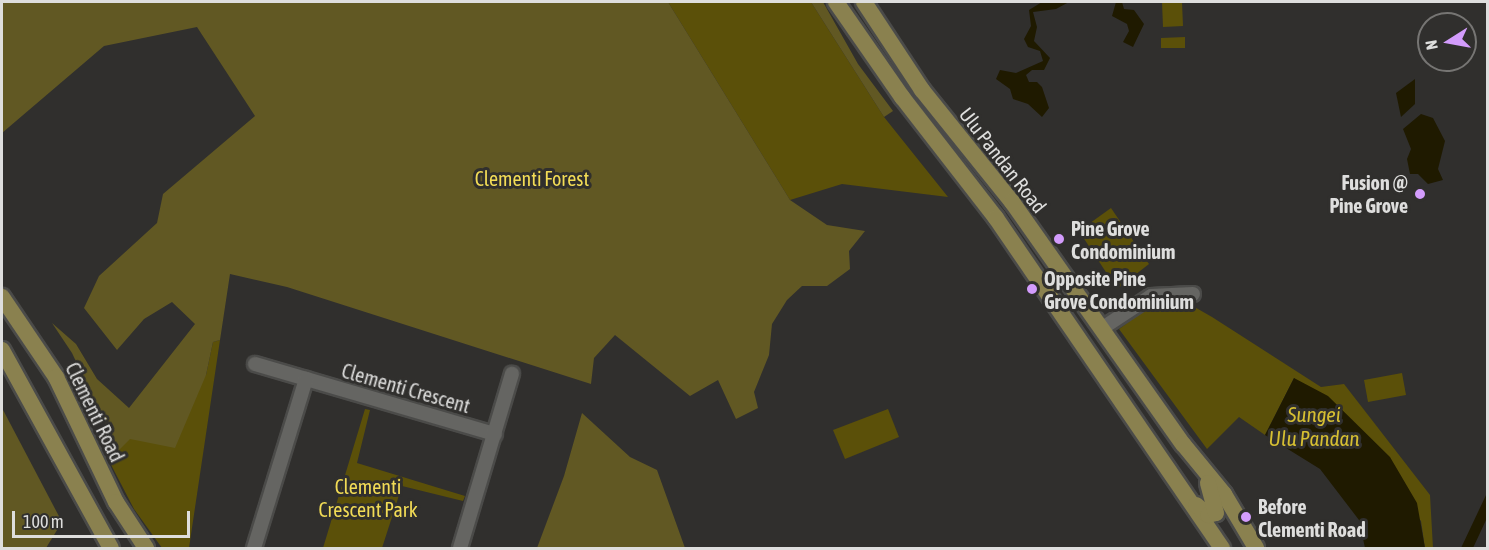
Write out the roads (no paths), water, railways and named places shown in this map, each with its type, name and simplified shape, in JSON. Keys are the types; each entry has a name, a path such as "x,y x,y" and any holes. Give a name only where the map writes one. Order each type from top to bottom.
{"main road":[{"path":"836,2 902,98 996,218 1222,549"},
{"name":"Ulu Pandan Road","path":"864,2 922,90 1012,202 1101,329 1240,518 1256,549"},
{"name":"Clementi Road","path":"2,297 56,377 116,502 146,549"},
{"path":"2,350 111,549"},
{"path":"1190,499 1208,515 1216,513 1215,500 1199,463"}],"street":[{"path":"1101,329 1151,296 1193,294"},
{"name":"Clementi Crescent","path":"255,364 495,434"},
{"path":"460,549 512,374"},
{"path":"254,549 306,379"}],"water":[{"path":"1042,2 1069,2 1056,9 1033,12 1037,27 1034,41 1050,58 1044,70 1032,70 1026,75 1029,82 1037,82 1042,87 1049,108 1042,117 1028,104 1013,99 1010,89 996,79 1000,70 1016,73 1043,61 1040,51 1028,47 1024,39 1031,26 1029,10"},
{"path":"1116,2 1122,2 1124,9 1134,10 1144,24 1133,47 1123,42 1129,31 1127,24 1112,16"},
{"path":"1415,79 1415,104 1401,117 1396,93"},
{"path":"1421,114 1433,118 1445,141 1438,169 1443,180 1428,184 1418,174 1410,174 1407,159 1411,149 1403,129"},
{"name":"Sungei Ulu Pandan","path":"1294,378 1328,396 1390,457 1417,503 1425,548 1365,548 1359,520 1320,469 1265,435"},
{"path":"1487,493 1487,518 1473,548 1461,548"}],"place":[{"name":"Fusion @ Pine Grove","path":"1420,194"},
{"name":"Pine Grove Condominium","path":"1059,239"},
{"name":"Opposite Pine Grove Condominium","path":"1032,289"},
{"name":"Before Clementi Road","path":"1246,517"}],"park label":[{"name":"Clementi Forest","path":"532,178"},
{"name":"Clementi Crescent Park","path":"368,498"}]}
